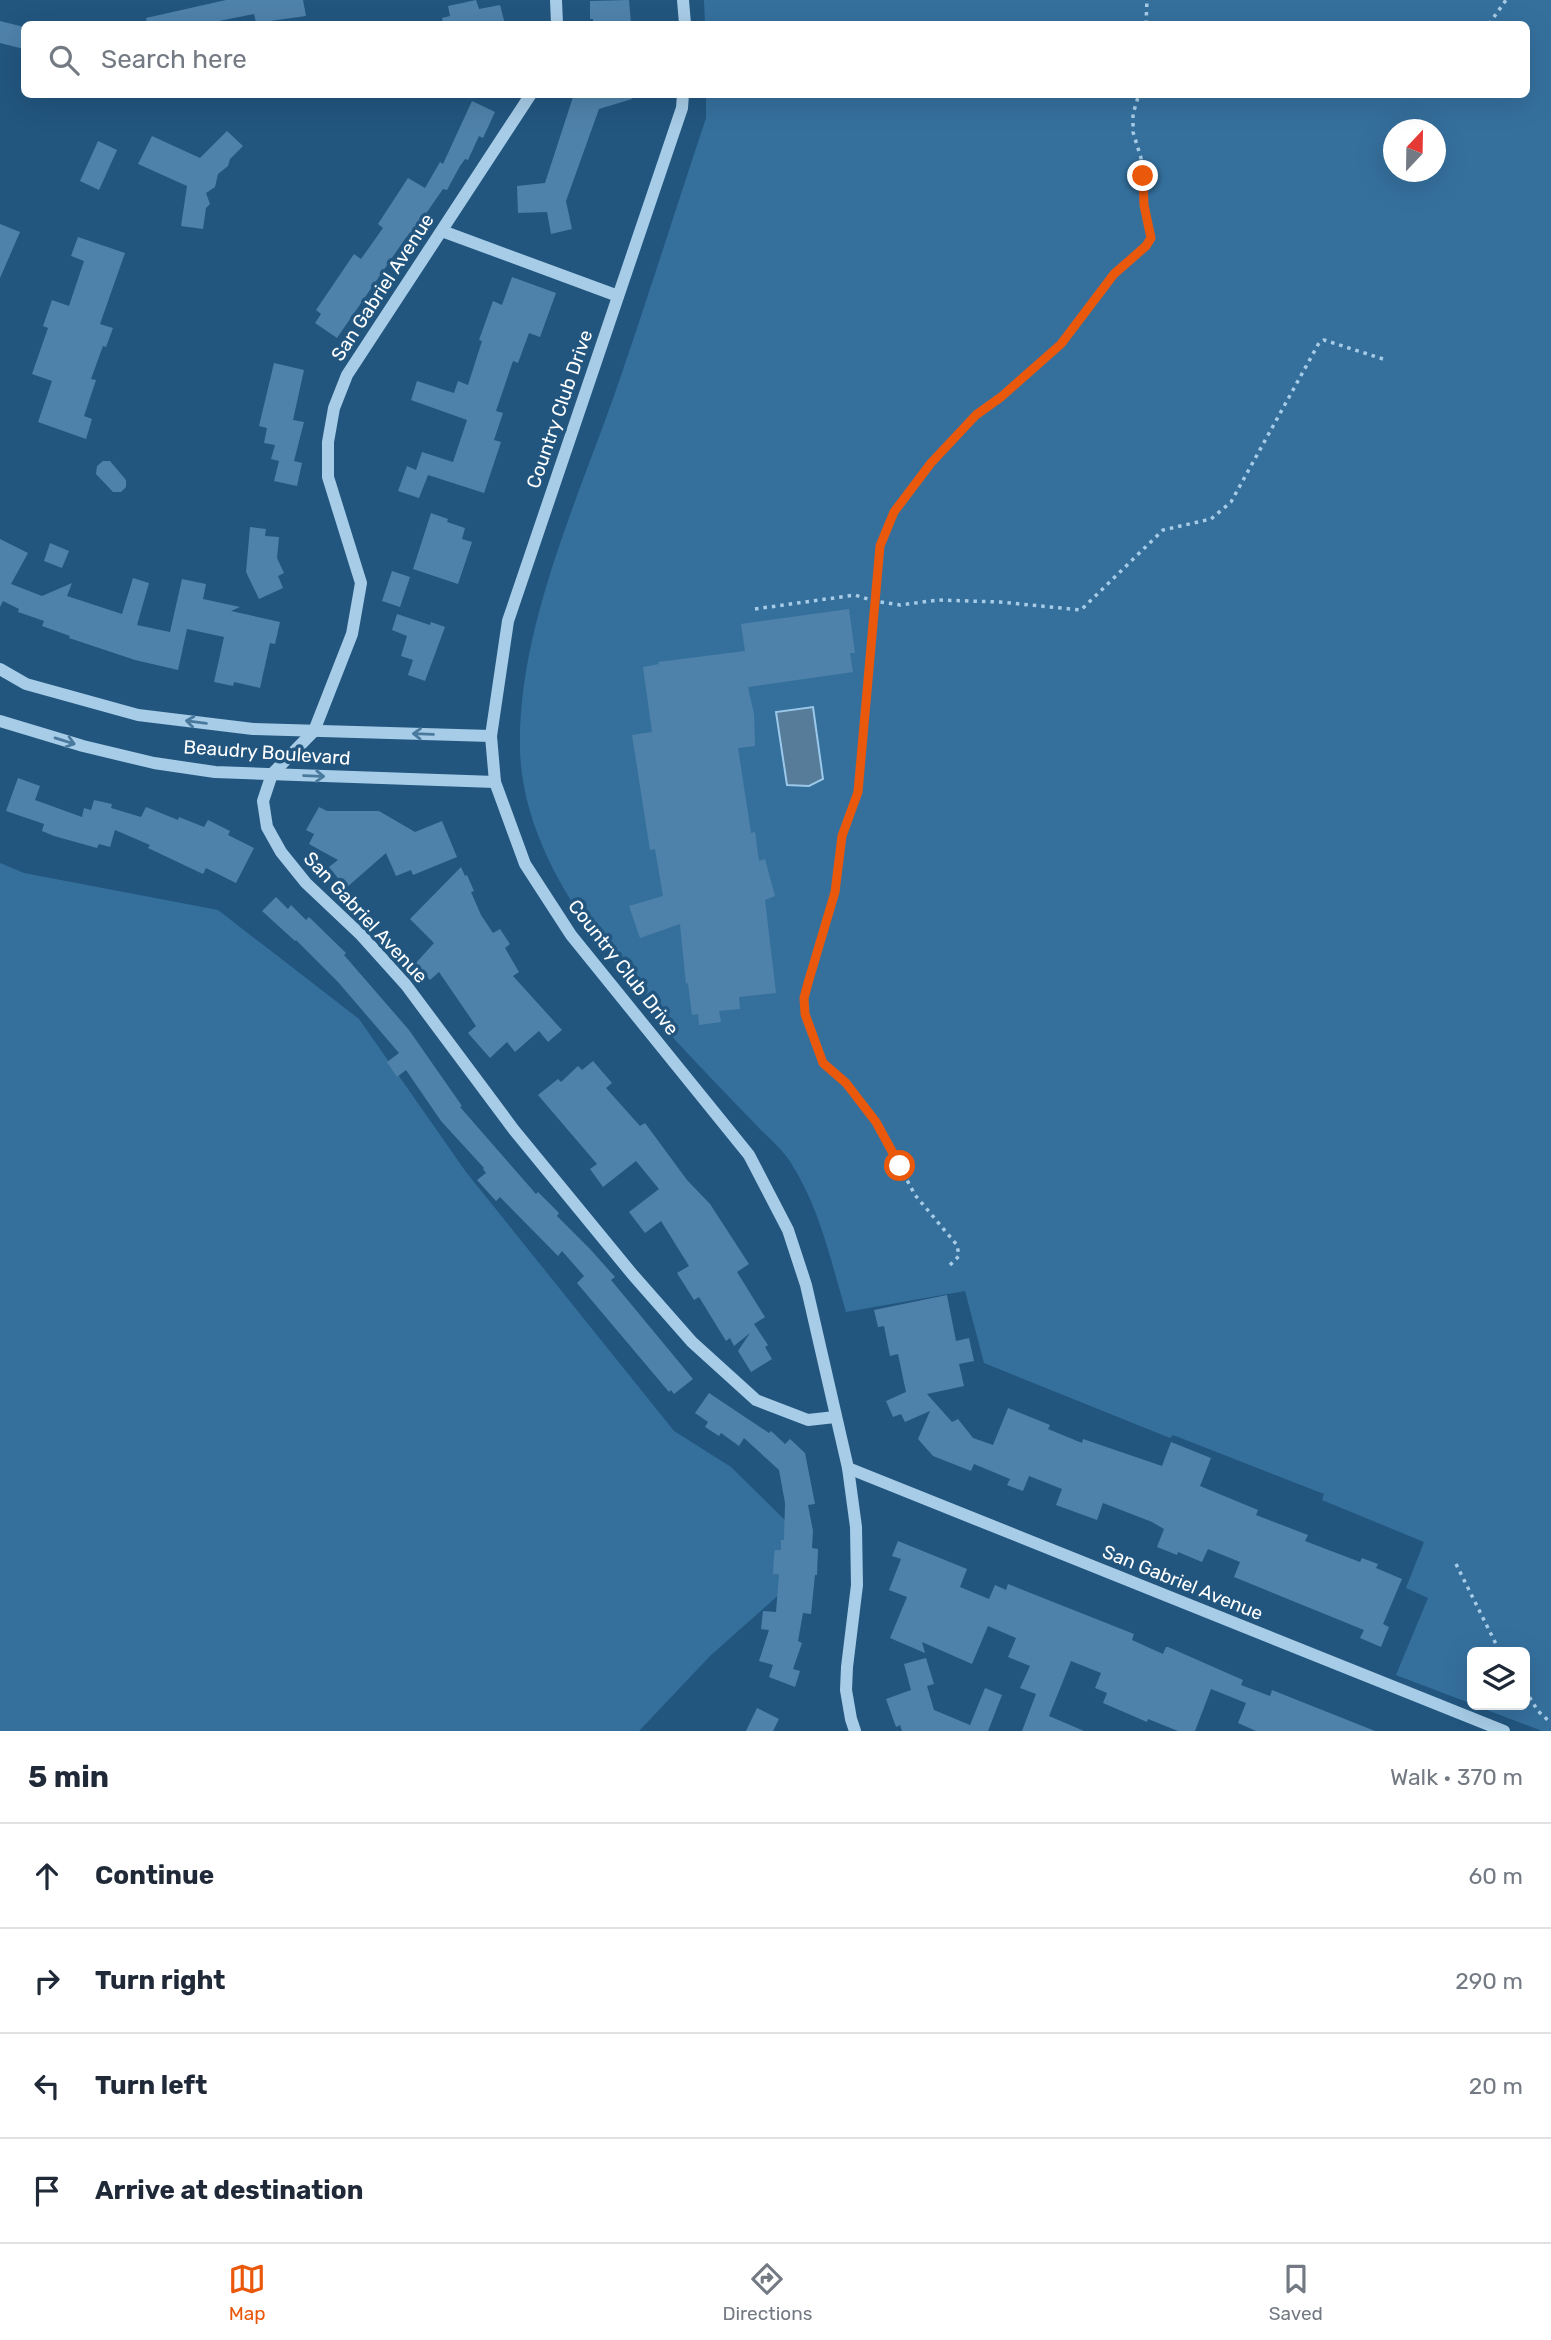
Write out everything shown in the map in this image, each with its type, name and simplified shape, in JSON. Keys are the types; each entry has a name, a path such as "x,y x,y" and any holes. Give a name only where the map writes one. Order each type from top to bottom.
{"street":[{"path":"556,0 558,21"},
{"path":"683,0 685,21"},
{"name":"San Gabriel Avenue","path":"528,98 347,375 334,408 328,442 328,477 361,583 352,634 314,731 272,774 263,801 267,827 281,852 306,883 361,934 406,985 514,1130 633,1275 692,1342 756,1400 808,1420 835,1417"},
{"name":"Country Club Drive","path":"683,98 682,107 508,621 491,736 495,782 525,864 571,935 749,1155 791,1241 806,1285 848,1468 856,1527 857,1585 846,1667 846,1690 855,1731"},
{"path":"442,232 618,296"},
{"name":"Beaudry Boulevard","path":"0,669 26,684 138,715 253,729 491,736"},
{"name":"Beaudry Boulevard","path":"0,721 83,746 154,763 215,772 495,782"},
{"name":"San Gabriel Avenue","path":"848,1468 1504,1731"}],"path":[{"path":"1146,21 1147,0"},
{"path":"1491,21 1506,0"},
{"path":"950,1265 959,1256 957,1245 915,1195 876,1122 846,1083 823,1063 805,1014 806,991 835,892 842,836 858,792 874,601 883,535 894,512 918,478 967,423 1061,344 1114,274 1146,246 1151,238 1144,205 1141,158 1133,132 1133,114 1138,98"},
{"path":"755,609 855,595 900,605 938,600 1000,602 1082,610 1163,530 1211,519 1231,502 1319,343 1324,340 1383,359"},
{"path":"1456,1564 1498,1647"},
{"path":"1530,1698 1538,1711 1551,1723"}],"shaded area":[{"path":"704,0 1551,0 1551,1731 1542,1731 1487,1710 1530,1710 1530,1647 1467,1647 1467,1702 1396,1675 1428,1598 1406,1588 1424,1542 1322,1500 1324,1494 1173,1435 1170,1438 984,1363 965,1291 846,1312 810,1198 791,1163 677,1042 600,942 556,875 527,800 520,748 528,659 552,569 626,361 706,118 706,98 1530,98 1530,21 705,21"},
{"path":"813,707 823,779 809,786 787,785 776,712"},
{"path":"0,863 24,873 218,910 359,1019 466,1172 674,1431 731,1467 787,1522 790,1585 710,1656 639,1731 0,1731"}],"building":[{"path":"226,0 303,0 306,16 270,21 256,21 254,14 219,21 146,21 146,18"},
{"path":"476,0 479,9 500,5 504,21 442,21 442,18 450,16 448,6"},
{"path":"629,0 631,21 593,21 590,19 590,1"},
{"path":"0,21 21,26 21,48 0,43"},
{"path":"573,98 632,98 599,109 566,201 572,229 551,234 547,212 518,213 517,186 545,183"},
{"path":"472,101 495,112 483,138 479,136 468,160 465,159 460,166 447,190 443,189 409,238 407,236 337,338 315,323 321,314 316,310 354,254 361,259 383,228 378,224 408,178 425,188 440,162 443,164"},
{"path":"227,131 243,146 230,159 228,166 218,174 215,187 206,193 210,204 206,208 203,229 181,226 187,186 138,164 152,136 200,158"},
{"path":"98,141 117,150 99,190 80,181"},
{"path":"0,224 20,232 0,278"},
{"path":"78,237 125,253 100,324 113,328 91,379 96,380 84,416 92,419 86,439 38,422 52,381 32,374 48,328 43,326 52,300 69,306 84,261 71,256"},
{"path":"512,277 556,293 540,337 529,333 518,363 513,361 496,411 503,413 494,440 501,442 484,493 428,475 419,498 398,491 407,466 416,470 422,452 453,462 467,420 411,400 417,381 454,393 458,381 468,385 482,341 479,340 493,301 502,305"},
{"path":"274,363 304,370 293,420 304,422 294,461 302,463 297,486 274,481 279,461 271,459 275,445 264,443 267,428 259,426"},
{"path":"103,461 110,461 126,480 126,487 121,492 113,492 96,474 97,466"},
{"path":"431,513 465,528 462,539 472,542 458,584 413,569"},
{"path":"250,527 266,529 265,536 279,537 277,558 284,573 278,576 283,588 259,599 246,572"},
{"path":"0,539 28,553 11,584 42,596 72,583 67,596 122,614 133,578 149,583 137,625 170,632 182,579 206,584 203,599 240,607 231,611 280,622 275,644 270,643 260,688 234,682 233,686 214,682 224,637 187,629 178,670 135,660 69,638 70,636 42,626 44,621 18,612 19,609 3,601 0,607"},
{"path":"50,543 69,551 62,568 44,561"},
{"path":"392,571 410,577 400,607 382,601"},
{"path":"849,609 855,653 850,653 853,672 748,687 754,714 755,746 738,748 751,833 755,832 759,861 765,859 775,896 765,900 776,993 739,997 740,1009 719,1011 721,1022 699,1025 698,1014 692,1015 688,983 686,984 680,924 640,938 629,906 663,896 655,849 650,850 632,735 652,732 643,667 659,664 658,662 745,651 741,624"},
{"path":"397,614 445,627 425,681 408,675 413,660 401,656 407,636 392,630"},
{"path":"18,778 40,786 35,800 82,817 84,808 91,810 94,800 112,804 111,808 141,817 146,807 204,827 208,820 230,831 228,835 254,848 236,883 206,868 203,874 148,848 150,845 115,830 110,847 99,844 97,848 54,836 42,831 44,824 6,811"},
{"path":"319,807 327,811 379,811 415,832 442,821 457,857 413,875 411,870 396,876 386,853 346,888 329,867 338,860 309,844 314,834 306,830"},
{"path":"461,867 474,891 471,892 481,915 493,933 500,929 510,944 505,948 519,972 513,976 562,1030 548,1042 539,1031 515,1052 507,1042 490,1058 468,1033 476,1026 439,972 430,980 415,964 434,943 410,919"},
{"path":"276,897 288,909 291,905 306,920 309,917 346,953 344,955 409,1030 462,1106 460,1107 536,1194 538,1192 559,1213 557,1216 615,1277 611,1280 693,1379 674,1394 671,1390 669,1392 577,1283 584,1276 562,1251 558,1256 500,1197 496,1201 477,1180 486,1173 484,1168 441,1121 406,1070 397,1077 387,1062 399,1053 338,982 262,911"},
{"path":"593,1061 612,1083 606,1088 640,1126 645,1123 687,1180 710,1204 749,1264 737,1272 765,1317 754,1324 768,1345 765,1347 772,1359 751,1372 738,1351 750,1333 734,1346 730,1338 726,1341 699,1297 694,1300 677,1273 689,1266 661,1221 645,1233 629,1212 659,1189 636,1161 603,1187 590,1169 597,1164 538,1095 558,1079 561,1082 578,1066 582,1070"},
{"path":"947,1295 956,1341 969,1338 974,1361 959,1364 964,1386 927,1394 952,1422 958,1419 973,1438 993,1445 1008,1408 1050,1425 1048,1429 1082,1443 1083,1439 1162,1466 1171,1442 1211,1458 1200,1486 1258,1510 1256,1515 1308,1535 1305,1541 1360,1562 1362,1558 1378,1564 1376,1568 1402,1579 1383,1624 1389,1627 1381,1647 1360,1638 1364,1630 1234,1577 1240,1562 1208,1549 1202,1562 1157,1547 1164,1529 1152,1522 1103,1503 1097,1520 1056,1505 1062,1489 1029,1476 1023,1491 1007,1485 1010,1479 974,1464 971,1471 933,1456 918,1439 930,1411 905,1422 901,1414 893,1417 886,1401 906,1392 898,1354 890,1356 884,1326 878,1327 874,1310"},
{"path":"709,1393 769,1433 771,1431 785,1444 790,1439 805,1453 815,1504 808,1505 813,1531 812,1548 818,1549 817,1575 811,1614 803,1613 798,1641 802,1643 793,1669 800,1671 795,1687 769,1677 773,1665 759,1661 769,1630 761,1629 763,1611 776,1612 779,1574 773,1574 775,1550 781,1550 781,1540 784,1540 785,1503 779,1470 744,1438 739,1446 721,1433 719,1436 705,1427 708,1422 695,1413"},
{"path":"898,1541 967,1569 960,1587 989,1599 995,1585 1006,1590 1008,1584 1134,1634 1132,1640 1163,1654 1168,1647 1243,1680 1241,1685 1270,1696 1272,1690 1375,1731 1256,1731 1238,1723 1246,1703 1211,1689 1195,1731 1178,1731 1148,1719 1147,1722 1103,1703 1107,1693 1095,1688 1101,1673 1071,1661 1049,1716 1084,1731 1022,1731 1036,1694 1020,1688 1030,1666 1008,1657 1016,1638 988,1626 972,1664 922,1642 925,1653 890,1638 907,1597 889,1590 901,1559 892,1556"},
{"path":"926,1658 934,1684 927,1686 934,1710 970,1725 985,1688 1002,1695 988,1731 902,1731 900,1725 896,1727 886,1699 911,1690 904,1664"},
{"path":"757,1708 779,1719 773,1731 746,1731"}],"route":[{"path":"900,1166 876,1122 846,1083 823,1063 805,1014 804,998 835,892 845,823 858,792 880,546 894,512 931,463 967,423 1061,344 1114,274 1146,246 1151,238 1151,229 1144,205 1143,176"}]}
